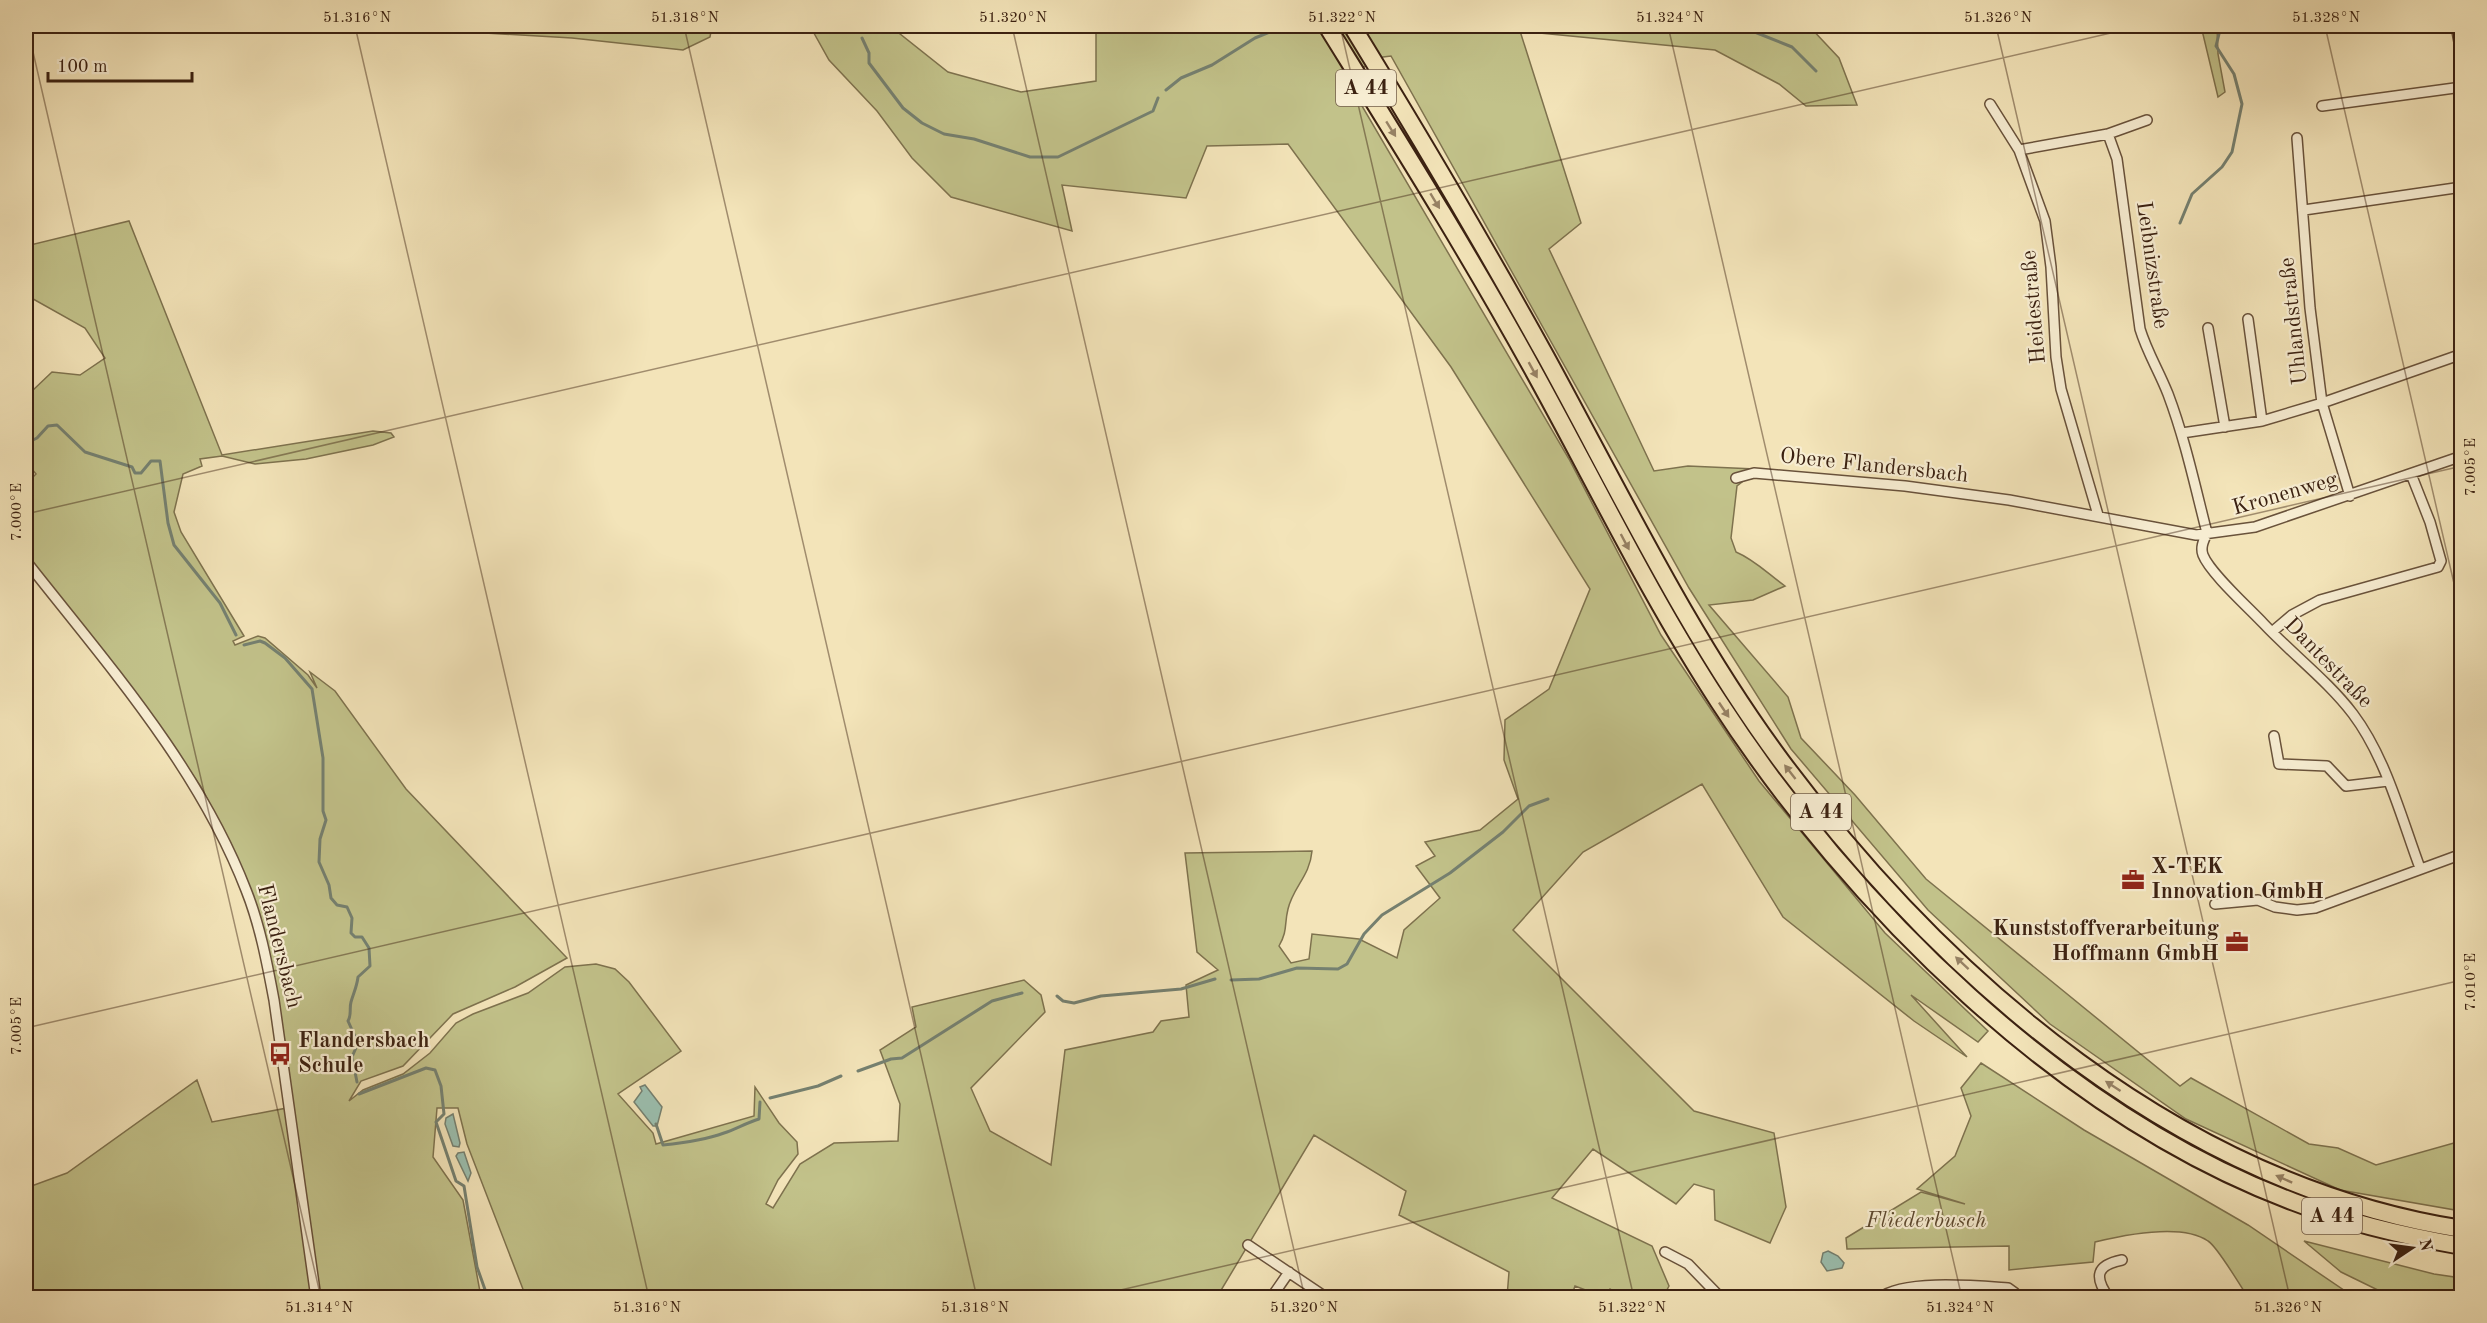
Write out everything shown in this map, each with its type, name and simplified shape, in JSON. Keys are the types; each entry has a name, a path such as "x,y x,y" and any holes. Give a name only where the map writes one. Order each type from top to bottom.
{"highway":[{"name":"A 44","path":"1327,26 1488,290 1627,546 1720,703 1765,769 1830,850 1900,927 1946,975 2026,1043 2090,1093 2181,1149 2228,1174 2324,1213 2376,1230 2462,1246"},
{"name":"A 44","path":"1353,26 1423,141 1699,636 1781,760 1842,838 1905,909 2038,1031 2107,1082 2189,1133 2234,1156 2321,1193 2374,1210 2462,1228"}],"street":[{"path":"2456,26 2462,58"},
{"path":"2322,106 2462,87"},
{"name":"Heidestraße","path":"1990,104 2019,150 2045,221 2051,267 2056,357 2061,389 2098,515"},
{"path":"2019,150 2108,134 2147,120"},
{"name":"Leibnizstraße","path":"2108,134 2117,159 2140,329 2182,433 2207,533"},
{"name":"Uhlandstraße","path":"2297,138 2310,308 2322,403 2350,496"},
{"path":"2304,210 2462,187"},
{"path":"2248,319 2262,421"},
{"path":"2208,328 2225,427"},
{"path":"2182,433 2262,421 2322,403 2462,354"},
{"name":"Kronenweg","path":"2009,500 2196,535 2255,527 2462,456"},
{"name":"Obere Flandersbach","path":"1736,478 1754,473 1905,486 2009,500"},
{"path":"2271,632 2292,615 2320,600 2438,567 2441,561 2430,522 2411,474"},
{"name":"Dantestraße","path":"2207,533 2202,543 2203,555 2222,580 2351,712 2365,732 2388,781 2420,868"},
{"name":"Flandersbach","path":"26,561 183,765 212,818 246,890 266,957 274,1000 316,1298"},
{"path":"2274,736 2279,764 2327,766 2346,786 2388,781"},
{"path":"2215,904 2258,900 2275,907 2297,910 2315,908 2420,868 2460,857"},
{"path":"1248,1245 1327,1298"},
{"path":"1665,1252 1688,1264 1720,1298"},
{"path":"2109,1298 2103,1289 2100,1272 2102,1267 2110,1262 2122,1260"},
{"path":"1270,1298 1288,1272"},
{"path":"1880,1298 1897,1288 1937,1287 2008,1288 2014,1293 2015,1298"}],"green space":[{"path":"481,26 712,26 710,37 683,50 572,38 485,33"},
{"path":"810,26 890,26 948,72 1021,92 1096,81 1096,26 1809,26 1839,58 1857,105 1806,106 1779,84 1715,50 1520,31 1581,223 1549,249 1654,471 1688,466 1755,469 1756,478 1746,479 1737,486 1731,538 1736,552 1785,586 1753,600 1709,605 1788,697 1801,738 1855,795 1926,879 2180,1086 2191,1078 2309,1144 2338,1148 2376,1165 2461,1141 2461,1211 2340,1190 2186,1119 2050,1024 1928,910 1791,749 1689,588 1391,56 1383,57 1345,77 1569,459 1661,635 1759,781 1885,933 1988,1031 1978,1042 1911,995 1967,1057 1914,1021 1783,917 1702,784 1583,852 1513,930 1694,1111 1774,1133 1786,1207 1770,1243 1715,1220 1714,1190 1694,1184 1676,1204 1593,1149 1552,1198 1652,1246 1669,1286 1663,1297 1623,1297 1610,1289 1604,1297 1575,1286 1571,1297 1507,1297 1509,1272 1399,1215 1406,1191 1314,1135 1217,1297 526,1297 467,1144 458,1108 437,1108 433,1157 463,1200 481,1297 320,1297 278,996 221,826 201,787 150,713 26,555 26,484 36,474 26,462 26,387 31,392 52,372 80,375 105,358 85,328 26,295 26,246 129,221 222,455 373,431 391,433 394,437 373,445 306,459 255,464 222,456 200,459 202,466 183,474 174,512 181,532 244,636 233,641 235,645 258,636 265,638 308,675 317,688 310,672 335,691 406,789 567,958 515,987 453,1014 403,1066 361,1081 349,1101 363,1090 403,1074 430,1053 456,1023 528,993 565,967 596,964 615,969 629,982 681,1051 618,1094 653,1133 656,1144 754,1116 755,1087 779,1123 797,1142 798,1154 778,1180 766,1204 773,1208 800,1164 834,1143 898,1141 900,1104 880,1050 916,1027 912,1007 1024,980 1041,995 1045,1012 971,1088 990,1131 1051,1165 1065,1050 1153,1032 1161,1021 1189,1017 1186,985 1218,970 1197,952 1185,853 1312,851 1305,875 1290,901 1285,931 1279,946 1291,963 1309,959 1312,934 1359,939 1397,958 1404,930 1440,898 1416,866 1435,856 1425,842 1480,830 1518,799 1504,760 1505,720 1549,689 1590,589 1451,367 1288,144 1207,146 1186,198 1062,185 1072,231 951,197 912,158 877,111 829,60"},
{"path":"2201,26 2217,26 2218,54 2225,92 2218,97"},
{"name":"Fliederbusch","path":"1981,1063 2084,1130 2248,1225 2354,1297 2248,1297 2223,1258 2208,1241 2183,1233 2153,1232 2121,1236 2095,1242 2093,1262 2009,1270 2009,1246 1847,1249 1846,1238 1921,1192 1965,1204 1917,1189 1955,1156 1971,1116 1961,1088"},
{"path":"197,1080 212,1122 287,1108 312,1297 26,1298 26,1188 67,1173"},
{"path":"2304,1241 2434,1274 2461,1278 2461,1297 2392,1297 2341,1272"}],"shaded area":[{"path":"645,1085 662,1107 657,1126 653,1126 634,1102 642,1091 640,1087"},
{"path":"453,1114 459,1147 453,1146 445,1124 446,1118"},
{"path":"464,1152 471,1173 468,1181 456,1156"},
{"path":"1828,1251 1838,1256 1844,1263 1842,1268 1827,1271 1821,1262 1823,1253"}],"waterway":[{"path":"1166,90 1181,78 1212,65 1255,38 1275,30 1297,26"},
{"path":"1492,26 1498,26"},
{"path":"1745,26 1747,29 1792,47 1816,71"},
{"path":"2180,223 2192,194 2222,167 2232,152 2242,104 2234,74 2216,46 2219,34 2212,26"},
{"path":"862,38 869,53 869,63 903,108 922,123 944,134 974,139 1030,157 1058,157 1153,111 1158,98"},
{"name":"Flandersbach","path":"26,438 31,441 48,426 57,425 85,452 132,467 135,473 141,473 151,461 160,461 168,523 174,545 220,603 236,635"},
{"name":"Flandersbach","path":"244,645 260,641 265,643 285,658 312,689 323,758 323,811 326,820 320,839 319,862 329,885 331,898 337,905 347,907 352,918 351,933 355,937 362,937 369,948 370,966 358,977 348,1021 358,1043 352,1057 357,1082"},
{"path":"1231,980 1259,979 1297,968 1338,969 1347,964 1364,934 1382,915 1450,873 1503,832 1529,806 1548,799"},
{"path":"1057,996 1063,1001 1074,1003 1101,996 1181,989 1215,979"},
{"path":"858,1071 891,1059 902,1058 992,1001 1022,993"},
{"name":"Flandersbach","path":"359,1094 426,1068 435,1070 441,1086 444,1114 436,1122 456,1181 464,1186 477,1267 488,1298"},
{"path":"770,1098 818,1086 841,1076"},
{"path":"656,1124 663,1145 702,1139 759,1119 760,1102"}],"place":[{"name":"X-TEK Innovation GmbH","path":"2133,880"},
{"name":"Kunststoffverarbeitung Hoffmann GmbH","path":"2237,942"},
{"name":"Flandersbach Schule","path":"280,1054"}]}
